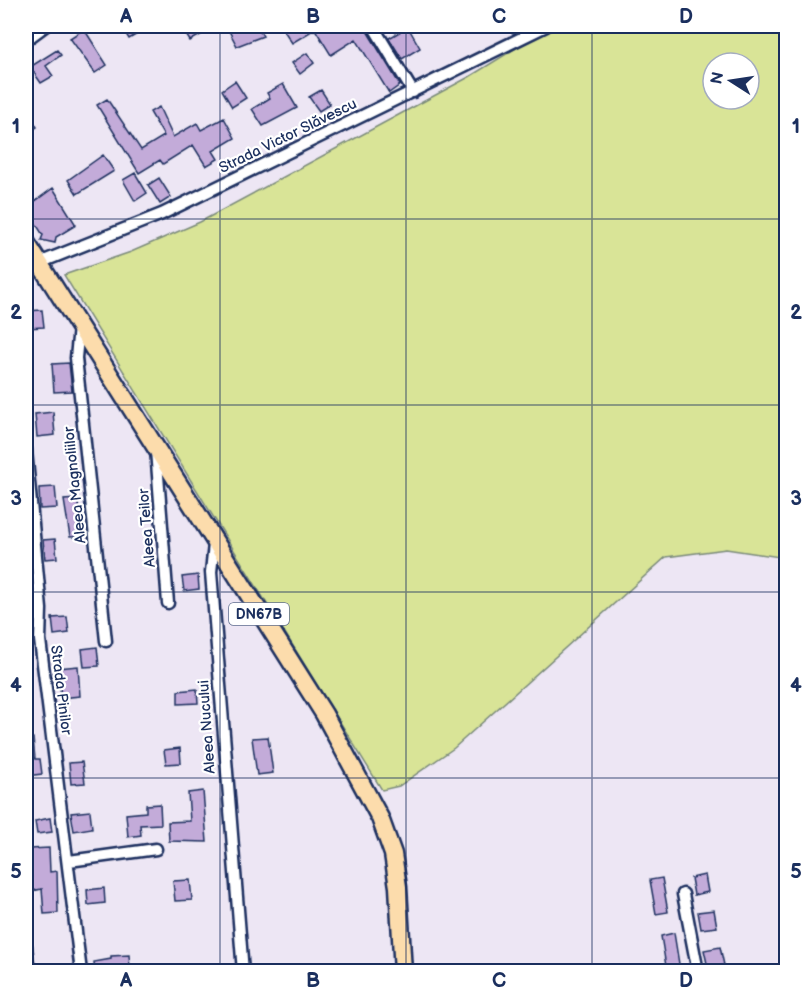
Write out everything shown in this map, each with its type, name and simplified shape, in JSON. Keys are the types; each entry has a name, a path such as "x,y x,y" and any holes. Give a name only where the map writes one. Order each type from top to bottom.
{"main road":[{"name":"DN67B","path":"26,243 214,544 324,714 380,818 393,854 398,887 403,972"}],"street":[{"path":"26,39 45,26"},
{"path":"373,26 413,92"},
{"name":"Strada Victor Slăvescu","path":"39,263 162,214 546,26"},
{"name":"Aleea Magnoliilor","path":"79,327 76,358 106,641"},
{"name":"Strada Pinilor","path":"26,450 41,609 40,640 81,972"},
{"name":"Aleea Teilor","path":"156,450 168,603"},
{"name":"Aleea Nucului","path":"214,544 211,572 243,972"},
{"path":"69,861 156,849"},
{"path":"683,894 698,972"},
{"path":"26,946 28,972"}],"green space":[{"path":"552,26 786,26 786,558 726,549 666,557 454,748 399,786 382,790 64,275 131,252 200,222 469,77"}],"building":[{"path":"121,26 138,26 141,32 129,39"},
{"path":"196,26 204,33 190,41 185,33"},
{"path":"234,26 257,26 263,36 237,46 228,29"},
{"path":"281,26 364,26 400,85 389,93 356,39 331,55 315,29 292,43"},
{"path":"408,27 420,48 402,59 389,38"},
{"path":"84,29 107,65 95,73 70,38"},
{"path":"57,50 61,55 46,66 53,76 41,83 30,67"},
{"path":"307,53 314,63 300,74 292,63"},
{"path":"235,81 246,98 232,107 222,90"},
{"path":"283,84 297,108 263,126 252,109 270,98 267,93"},
{"path":"321,90 330,104 319,111 309,97"},
{"path":"107,99 141,150 164,136 150,112 159,107 173,137 197,123 201,130 224,118 235,138 213,151 218,159 206,166 193,145 163,164 160,160 139,173 97,105"},
{"path":"26,109 37,127 26,134"},
{"path":"103,155 114,171 77,194 68,180"},
{"path":"135,173 147,193 135,201 123,180"},
{"path":"159,178 171,197 160,204 148,185"},
{"path":"53,188 76,225 56,237 55,243 41,240 43,235 26,208"},
{"path":"42,310 44,327 26,328 26,311"},
{"path":"69,363 72,391 54,392 52,364"},
{"path":"53,412 55,435 37,437 35,414"},
{"path":"55,487 57,508 40,509 39,488"},
{"path":"77,499 84,536 70,537 64,500"},
{"path":"55,539 57,558 45,559 43,540"},
{"path":"198,575 199,589 184,591 182,577"},
{"path":"67,617 69,633 54,635 52,618"},
{"path":"97,647 99,666 84,667 82,649"},
{"path":"78,666 80,696 61,698 58,668"},
{"path":"197,689 198,703 178,704 178,691"},
{"path":"268,737 273,773 257,775 252,738"},
{"path":"33,738 35,759 40,759 42,774 26,776 26,739"},
{"path":"180,748 181,763 166,764 164,750"},
{"path":"82,762 85,783 71,784 69,763"},
{"path":"203,791 207,842 169,841 168,822 190,821 188,793"},
{"path":"160,804 161,824 140,825 141,835 128,837 126,814 146,812 146,805"},
{"path":"90,811 92,828 74,831 71,813"},
{"path":"50,818 52,832 37,834 35,821"},
{"path":"49,848 50,872 57,871 58,913 44,914 42,889 32,891 30,849"},
{"path":"705,875 708,892 694,895 691,878"},
{"path":"662,878 668,912 656,914 650,880"},
{"path":"190,880 192,900 175,901 173,881"},
{"path":"104,888 105,903 88,905 87,890"},
{"path":"714,910 717,927 701,929 698,912"},
{"path":"674,933 680,970 667,972 661,936"},
{"path":"720,947 724,965 708,968 704,950"},
{"path":"129,955 130,969 95,972 94,962 111,959 111,956"}]}
